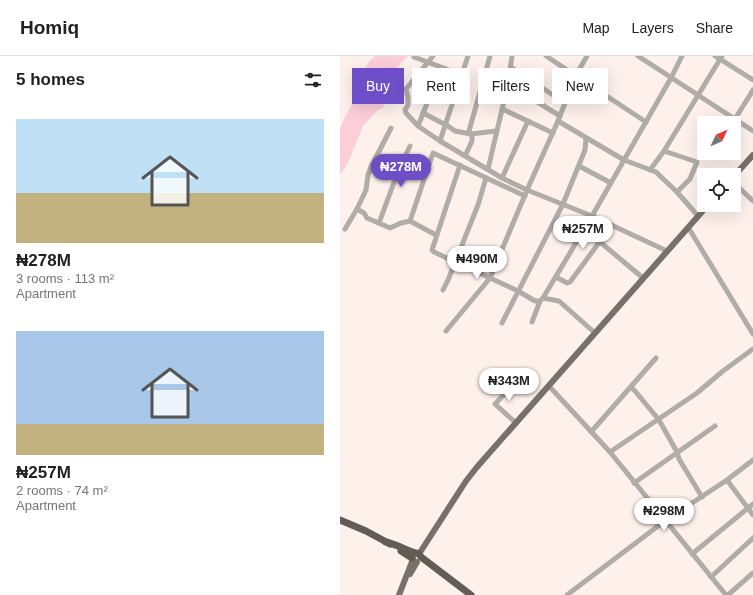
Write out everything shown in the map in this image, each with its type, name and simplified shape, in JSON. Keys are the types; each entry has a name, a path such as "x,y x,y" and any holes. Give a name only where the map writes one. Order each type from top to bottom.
{"highway":[{"path":"340,520 386,542 398,545 458,584 471,595"}],"main road":[{"path":"741,168 753,155"},
{"path":"400,595 417,558 466,481 702,212"}],"street":[{"path":"414,56 441,68"},
{"path":"433,56 406,89 408,105 405,110 418,126 502,178 527,190 592,216 667,251"},
{"path":"464,68 468,56"},
{"path":"465,156 472,142 472,136 469,131 490,56"},
{"path":"512,56 511,67 552,94"},
{"path":"546,56 565,68"},
{"path":"580,68 587,56"},
{"path":"638,56 730,116"},
{"path":"532,322 541,299 556,277 592,216 682,56"},
{"path":"650,170 664,151 719,57 753,80"},
{"path":"737,116 753,90"},
{"path":"608,96 646,122"},
{"path":"418,126 427,104"},
{"path":"440,141 452,104"},
{"path":"488,169 503,104"},
{"path":"538,104 586,138 624,160 656,172 677,192 698,216"},
{"path":"446,331 490,278 565,104"},
{"path":"502,108 553,133"},
{"path":"423,113 455,131 470,134 496,131"},
{"path":"502,178 528,121"},
{"path":"741,123 753,131"},
{"path":"345,229 366,190 370,167 391,128"},
{"path":"502,323 563,204 585,150 586,138"},
{"path":"379,224 399,169 410,146"},
{"path":"664,151 697,162 690,179 677,192"},
{"path":"410,221 434,153 524,196"},
{"path":"460,165 432,250 518,291 535,301 541,299 559,301 595,333"},
{"path":"579,166 611,183"},
{"path":"443,290 456,262 478,205 486,178"},
{"path":"741,190 753,201"},
{"path":"357,209 364,213 367,218 390,228 410,221 436,235"},
{"path":"556,277 567,283 570,282 612,225"},
{"path":"688,227 752,332"},
{"path":"600,242 643,278"},
{"path":"610,452 697,394 753,349"},
{"path":"591,432 656,358"},
{"path":"549,386 610,452 727,595 753,573"},
{"path":"631,387 659,420 677,452 679,459 702,497"},
{"path":"511,388 495,404 516,423"},
{"path":"634,483 715,426"},
{"path":"567,595 666,520 727,480 753,460"},
{"path":"727,480 753,515"},
{"path":"692,554 753,504"},
{"path":"712,577 753,538"}],"shaded area":[{"path":"375,56 408,56 397,68 366,68 371,59"},
{"path":"352,104 384,105 383,108 377,111 363,126 347,165 340,175 340,129"}]}
